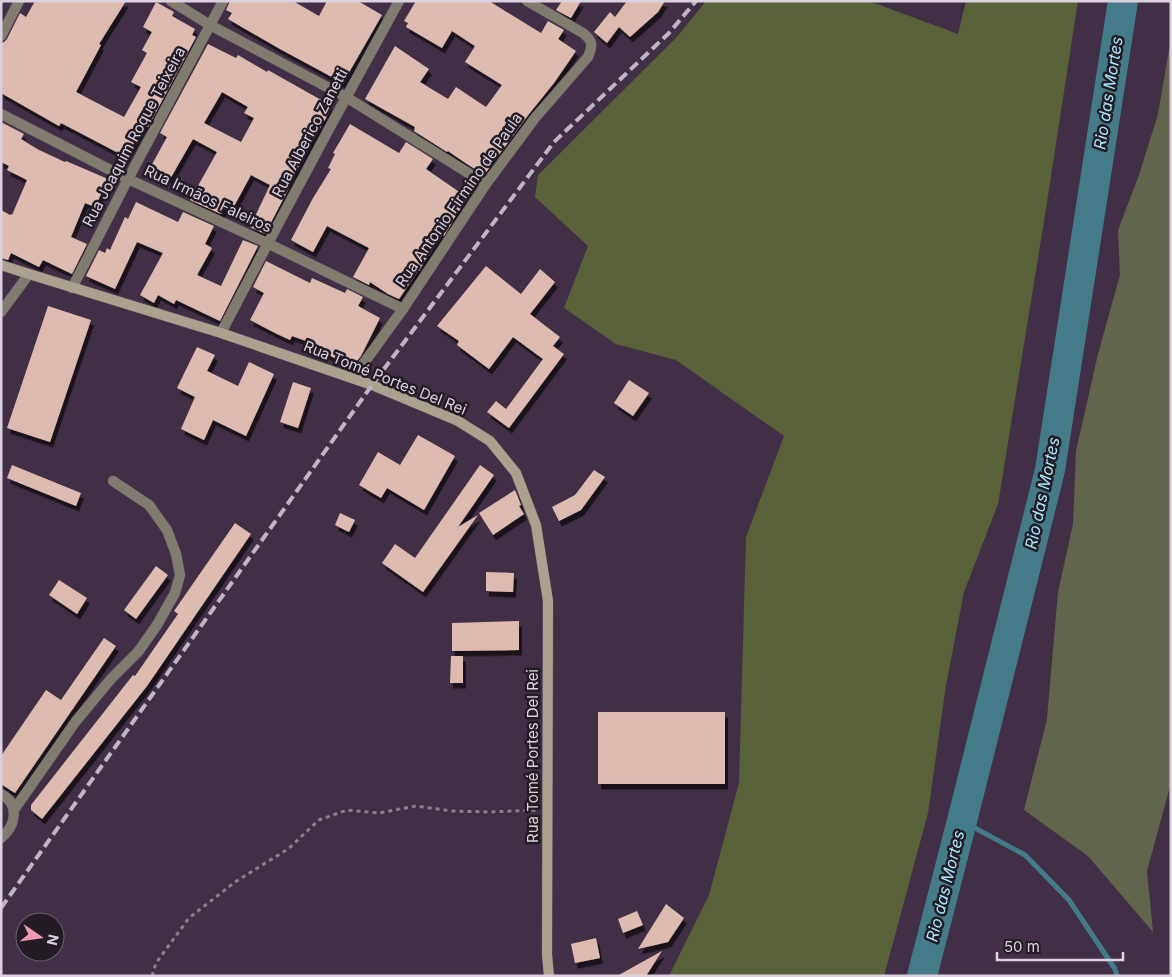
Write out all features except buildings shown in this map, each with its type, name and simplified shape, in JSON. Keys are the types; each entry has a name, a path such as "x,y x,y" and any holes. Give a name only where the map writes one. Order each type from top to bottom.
{"main road":[{"name":"Rua Tomé Portes Del Rei","path":"2,266 221,333 353,378 458,421 490,441 516,473 536,525 548,601 549,976"}],"street":[{"path":"1,36 19,1"},
{"path":"171,1 210,25 346,97 486,184"},
{"name":"Rua Joaquim Roque Teixeira","path":"72,288 223,1"},
{"name":"Rua Alberico Zanetti","path":"221,333 399,1"},
{"name":"Rua Antonio Firmino de Paula","path":"353,378 403,308 486,184 534,118 588,57 591,50 589,38 527,1"},
{"name":"Rua Irmãos Faleiros","path":"1,114 128,179 268,243 403,308"},
{"path":"1,312 29,274"},
{"path":"14,810 76,721 111,678 138,652 157,625 175,593 180,575 176,554 167,530 149,505 113,481"},
{"path":"1,794 11,802 14,810 12,826 8,833 1,838"}],"path":[{"path":"152,976 156,963 188,918 235,882 288,849 319,820 346,810 379,813 416,806 490,812 548,810"}],"green space":[{"path":"706,1 869,1 958,34 966,1 1078,1 998,504 964,592 946,685 928,813 884,976 669,976 709,895 739,783 746,537 784,436 676,360 616,344 564,308 588,246 535,197 538,175 677,37"},
{"path":"1171,38 1171,783 1147,871 1153,932 1088,856 1024,810 1047,719 1058,592 1073,524 1076,451 1098,354 1120,275 1118,230 1139,175 1158,114"}],"waterway":[{"name":"Rio das Mortes","path":"922,976 1050,470 1123,1"},
{"path":"962,821 1025,855 1069,900 1115,969 1117,976"}],"railway":[{"path":"1,908 372,385 554,142 669,33 696,1"}]}
